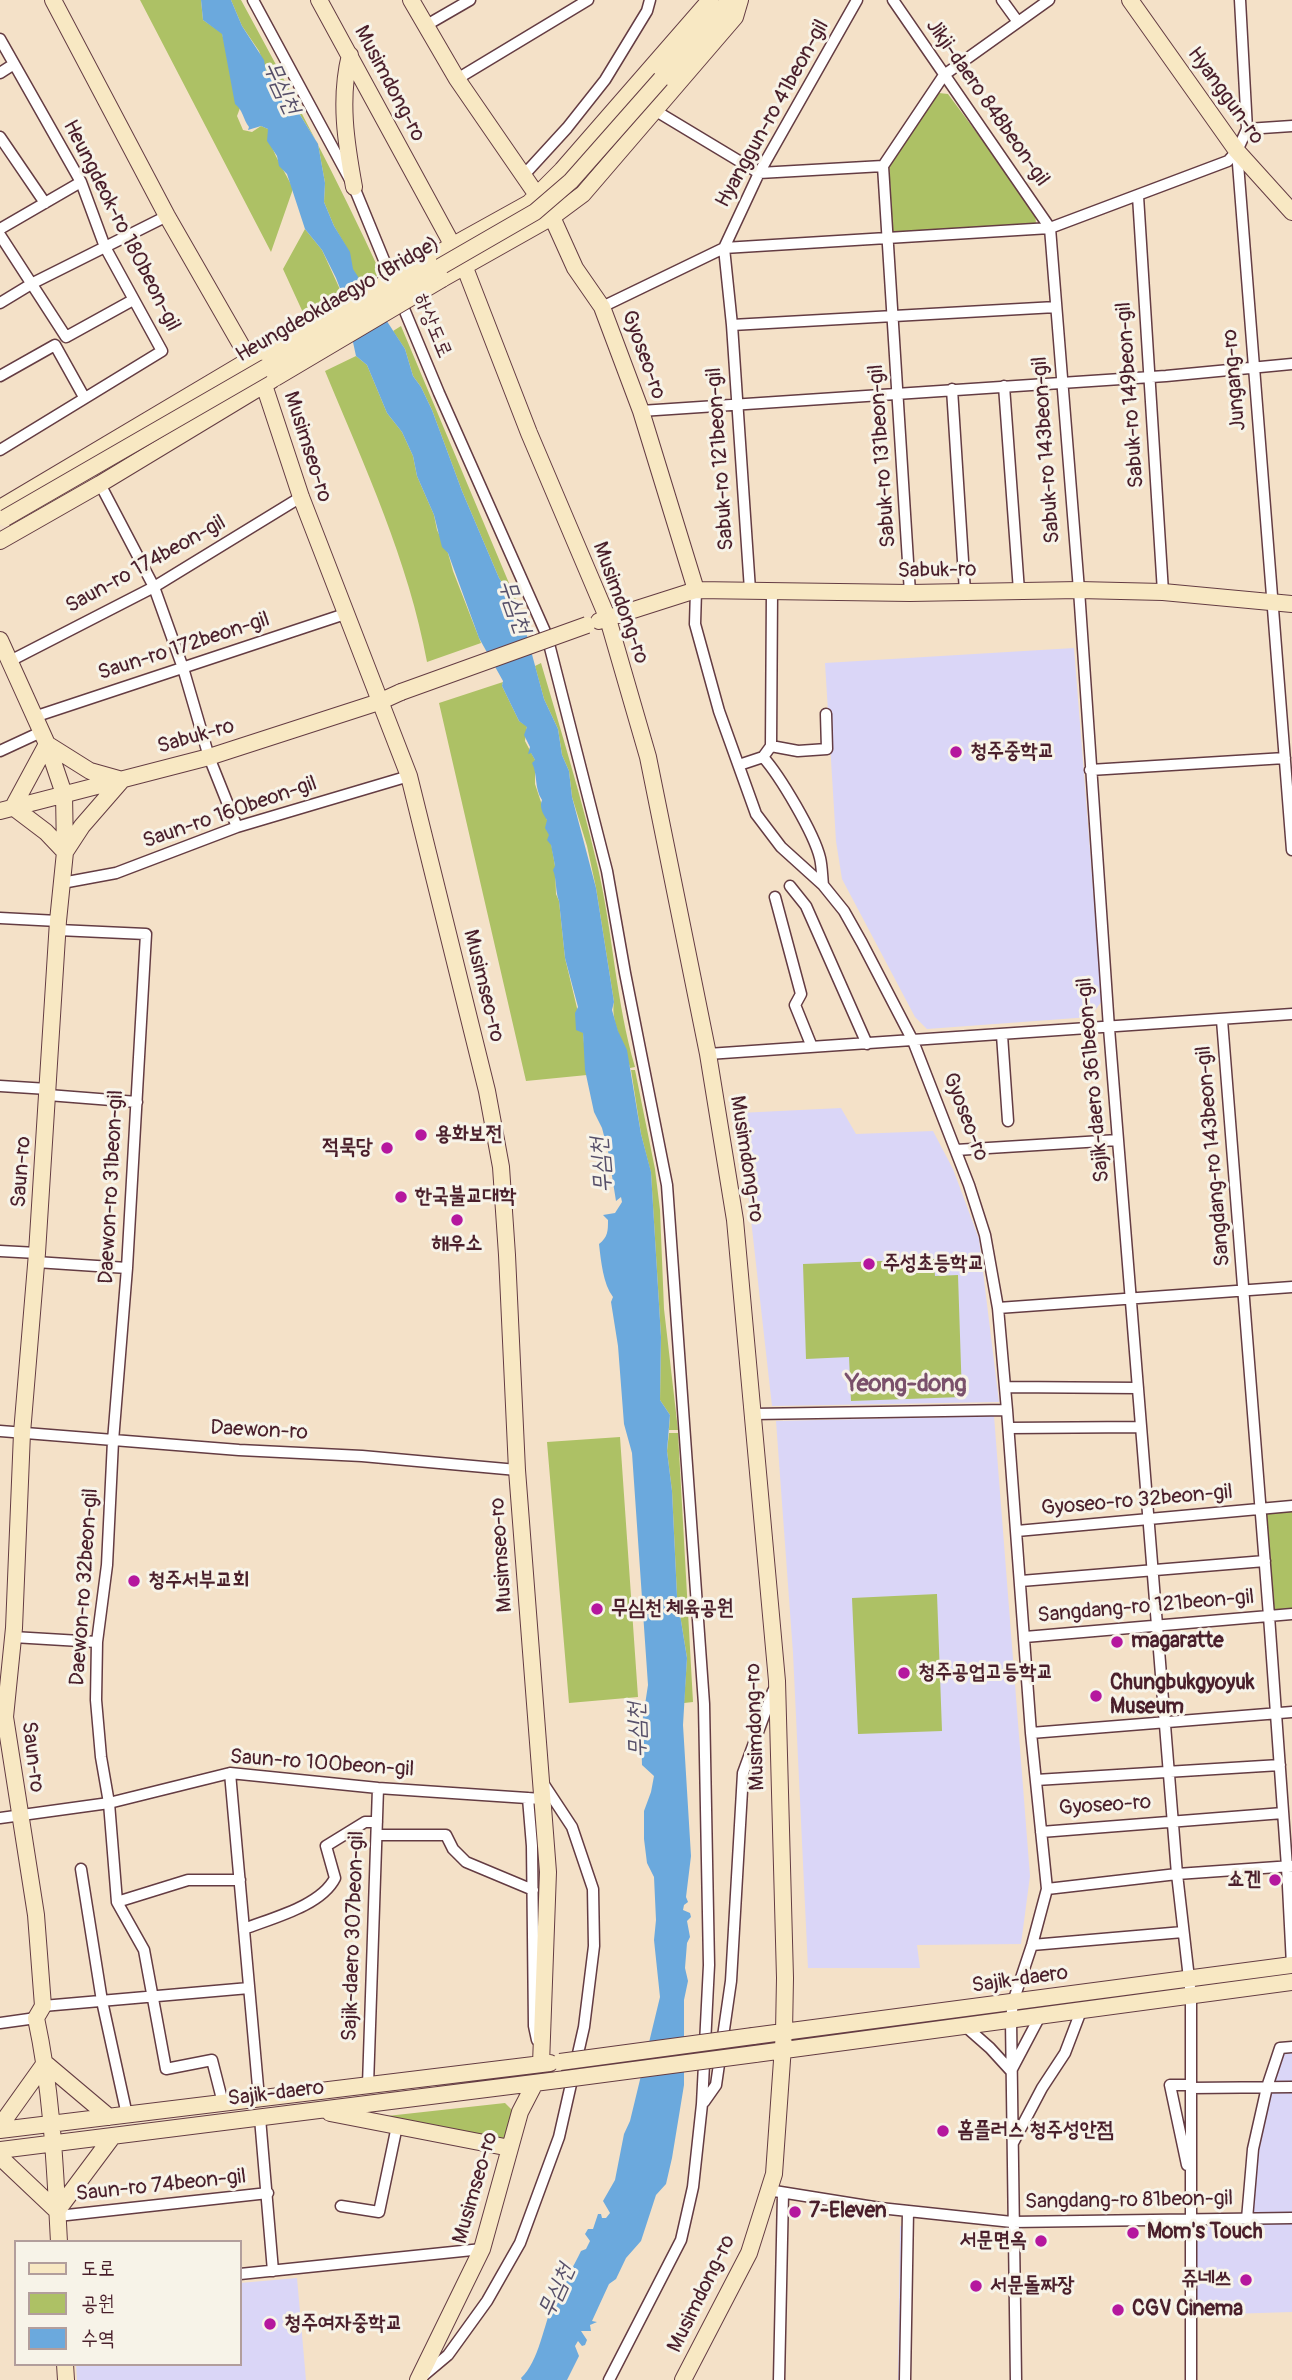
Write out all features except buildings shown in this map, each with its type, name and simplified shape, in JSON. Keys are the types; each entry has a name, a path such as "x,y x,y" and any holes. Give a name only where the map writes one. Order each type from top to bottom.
{"street":[{"name":"Musimseo-ro","path":"53,0 166,216 248,360 270,381 301,497 409,776 484,1079 501,1167 517,1469 541,1779 535,1798 548,1872 541,2064"},
{"name":"하상도로","path":"253,0 354,187 439,393 547,636 607,871 667,1185 704,1704 709,1965 702,2104 693,2187 681,2240 609,2380"},
{"name":"Musimdong-ro","path":"319,0 466,268 529,433 608,619 648,757 708,1054 735,1220 777,1681 784,2032 774,2174 776,2192 749,2253 683,2380"},
{"name":"Gyoseo-ro","path":"411,0 457,79 552,217 575,268 602,307 642,411 696,590 695,624 719,711 757,814 781,847 823,885 844,911 856,932 913,1041 956,1150 985,1235 998,1308 1031,1733 1046,1889 1010,2020 1016,2380"},
{"path":"425,26 470,0"},
{"path":"457,79 569,5 588,0"},
{"path":"523,176 567,128 605,80 647,11 650,0"},
{"path":"2,516 248,360 529,203 562,170 710,0"},
{"name":"Heungdeokdaegyo (Bridge)","path":"2,516 535,212 572,181 729,0"},
{"path":"0,541 442,279 466,268 552,217 583,194 656,111 735,17 740,0"},
{"name":"Hyanggun-ro 41beon-gil","path":"724,248 759,173 857,0"},
{"name":"Jikji-daero 848beon-gil","path":"893,0 1050,228"},
{"path":"1002,0 1018,22"},
{"path":"656,111 759,173 883,166 944,75 1049,0"},
{"name":"Hyanggun-ro","path":"1130,0 1237,151 1292,212"},
{"name":"Jungang-ro","path":"1240,0 1247,129 1237,151 1292,850"},
{"name":"Heungdeok-ro 180beon-gil","path":"0,39 81,182 105,247 162,351 84,397"},
{"path":"350,55 344,79 344,98 346,140 354,187"},
{"path":"0,73 14,64"},
{"path":"1247,129 1292,126"},
{"path":"0,137 46,203"},
{"path":"602,307 724,248 1050,228 1228,161 1237,151"},
{"name":"Sabuk-ro 131beon-gil","path":"883,166 910,593"},
{"path":"0,229 81,182"},
{"name":"Sabuk-ro 149beon-gil","path":"1138,196 1163,592"},
{"path":"0,303 166,216"},
{"name":"Sabuk-ro 143beon-gil","path":"1050,228 1079,590"},
{"path":"0,235 66,337 133,300"},
{"name":"Sabuk-ro 121beon-gil","path":"724,248 732,325 750,590"},
{"path":"732,325 1056,307"},
{"path":"0,376 55,345 84,397 0,450"},
{"path":"642,411 1149,377 1292,364"},
{"path":"1004,386 1019,591"},
{"path":"952,389 965,592"},
{"path":"100,484 154,587 183,668 209,757 236,827"},
{"name":"Saun-ro 174beon-gil","path":"8,662 154,587 301,497"},
{"name":"Sabuk-ro","path":"6,809 209,757 379,702 587,625 696,590 910,593 1079,590 1163,592 1292,604"},
{"path":"739,765 763,757 771,746 772,590"},
{"name":"Sajik-daero 361beon-gil","path":"1079,590 1109,1028 1148,1520 1177,1874 1191,1996 1192,2189"},
{"name":"Saun-ro 172beon-gil","path":"34,717 345,614"},
{"name":"Saun-ro","path":"0,640 44,738 64,794 65,852 22,1433 5,1717 36,1915 39,2012 53,2143 59,2240"},
{"path":"771,746 798,751 827,749 826,714"},
{"path":"0,751 44,738"},
{"path":"44,738 90,771 122,780 82,826 65,852 46,832 6,809 44,738"},
{"name":"Gyoseo-ro","path":"763,757 774,769 809,832 820,856 823,885"},
{"path":"1090,770 1284,758"},
{"name":"Saun-ro 160beon-gil","path":"62,883 116,873 236,827 409,776"},
{"path":"790,886 806,906 867,1044"},
{"path":"775,897 801,994 795,1004 812,1047"},
{"path":"0,918 58,926"},
{"name":"Daewon-ro 31beon-gil","path":"58,926 146,934 114,1441"},
{"path":"708,1054 1292,1014"},
{"name":"Sangdang-ro 143beon-gil","path":"1222,1020 1261,1508"},
{"path":"1002,1035 1008,1121"},
{"path":"0,1086 137,1102"},
{"path":"956,1150 1118,1140"},
{"path":"0,1251 127,1268"},
{"name":"Sangdang-ro 143beon-gil","path":"998,1308 1292,1287"},
{"path":"1005,1387 1138,1388"},
{"path":"753,1414 1007,1410"},
{"path":"1009,1428 1141,1427"},
{"name":"Daewon-ro","path":"0,1431 517,1469"},
{"name":"Daewon-ro 32beon-gil","path":"114,1441 107,1565 97,1642 97,1712 109,1803 117,1902 144,1950 166,2069 212,2060"},
{"name":"Gyoseo-ro 32beon-gil","path":"1017,1531 1292,1506"},
{"name":"Gyoseo-ro 32beon-gil","path":"1261,1508 1269,1616"},
{"path":"1021,1581 1265,1561"},
{"name":"Sangdang-ro 121beon-gil","path":"1025,1637 1292,1614"},
{"name":"Sangdang-ro 121beon-gil","path":"1269,1616 1283,1813"},
{"path":"9,1631 97,1642"},
{"path":"702,2104 716,2085 731,1981 743,1773 777,1681"},
{"path":"1031,1733 1292,1712"},
{"path":"1169,1771 1280,1765"},
{"name":"Gyoseo-ro","path":"1036,1780 1169,1771"},
{"path":"230,1773 259,2098"},
{"name":"Saun-ro 100beon-gil","path":"0,1818 109,1803 230,1773 378,1788 535,1798"},
{"path":"418,2380 449,2355 487,2301 520,2243 559,2137 584,2027 594,1946 593,1889 572,1827 541,1779"},
{"name":"Sajik-daero 307beon-gil","path":"368,2085 378,1788"},
{"path":"535,1798 532,1846 534,2026 541,2064"},
{"path":"1173,1822 1283,1813"},
{"name":"Sajik-daero","path":"0,2128 560,2062 1292,1965 1290,1867 1283,1813"},
{"path":"244,1929 319,1898 335,1878 326,1846 365,1822 377,1822"},
{"name":"Gyoseo-ro","path":"1041,1832 1173,1822"},
{"path":"377,1835 446,1835 453,1849 466,1862 533,1890"},
{"path":"1046,1889 1177,1874 1290,1867"},
{"path":"81,1869 102,2001 127,2115"},
{"path":"117,1902 188,1880 240,1880"},
{"path":"1032,1945 1183,1932"},
{"name":"Sajik-daero","path":"0,2150 536,2083 1292,1982"},
{"path":"0,2023 39,2012 102,2001 250,1988"},
{"name":"Sajik-daero","path":"1012,2146 1049,2076 1065,2053 1081,2011"},
{"path":"965,2026 990,2048 1010,2071 1040,2016"},
{"name":"Sangdang-ro 81beon-gil","path":"1247,2220 1253,2149 1267,2087 1280,2048 1292,2047"},
{"name":"Sajik-daero","path":"212,2060 223,2103"},
{"path":"0,2128 46,2063 110,2117"},
{"name":"Musimseo-ro","path":"418,2380 482,2249 520,2112 536,2083"},
{"path":"1191,2380 1192,2189 1170,2085 1292,2087"},
{"path":"317,2110 510,2148"},
{"path":"260,2118 273,2270"},
{"path":"341,2206 379,2212 397,2126"},
{"path":"0,2157 57,2214 113,2136"},
{"path":"776,2192 779,2380"},
{"name":"Sangdang-ro 81beon-gil","path":"776,2192 908,2211 1012,2222 1292,2218"},
{"name":"Saun-ro 74beon-gil","path":"57,2214 268,2193"},
{"path":"905,2380 908,2211"},
{"path":"242,2274 482,2249"}],"shaded area":[{"name":"청주중학교","path":"1074,648 1102,1001 1090,1017 927,1029 915,1017 842,879 836,841 825,663"},
{"name":"주성초등학교","path":"841,1108 856,1134 933,1131 953,1169 979,1239 999,1402 772,1406 739,1113"},
{"name":"청주공업고등학교","path":"994,1416 1030,1876 1021,1944 917,1945 920,1968 808,1968 793,1653 776,1421"},
{"path":"1292,2048 1292,2312 1197,2315 1196,2225 1248,2223 1253,2163 1282,2050"},
{"path":"900,2226 913,2226 911,2380 898,2380"},
{"name":"청주여자중학교","path":"297,2278 306,2380 77,2380 76,2366 242,2366 242,2283"}],"green space":[{"path":"140,0 201,0 203,20 222,33 240,108 237,116 243,130 252,132 261,126 268,129 274,153 293,189 271,252"},
{"path":"231,0 241,0 316,140 281,84 266,71 259,51 242,26"},
{"path":"939,93 948,94 1035,211 1036,224 893,233 889,165"},
{"path":"318,145 381,274 362,284 352,269 349,252 324,202 325,183"},
{"path":"305,229 322,250 343,296 305,317 283,269"},
{"path":"401,326 527,626 525,627 506,598 508,592 499,578 462,491 432,410 413,376 405,349 393,331"},
{"path":"356,356 367,365 387,413 402,432 413,456 417,476 481,643 427,662 397,551 325,371"},
{"path":"541,663 598,868 623,1018 635,1067 630,1068 616,1027 596,888 572,797 569,771 562,755 558,729 544,699 535,666"},
{"path":"503,682 502,686 519,721 527,726 525,741 535,760 535,784 547,820 565,958 583,1033 587,1075 526,1081 439,703"},
{"path":"631,1070 635,1070 655,1169 660,1210 664,1309 678,1430 669,1430 670,1415 660,1400 661,1337 651,1173 641,1134"},
{"path":"934,1259 935,1276 958,1275 962,1397 851,1401 849,1357 806,1359 803,1264"},
{"path":"669,1433 678,1433 693,1702 684,1703 687,1658 677,1596 672,1491 667,1451"},
{"name":"무심천 체육공원","path":"620,1437 638,1697 569,1703 547,1442"},
{"path":"1292,1509 1292,1612 1272,1614 1263,1511"},
{"path":"937,1594 942,1731 858,1734 852,1598"},
{"path":"505,2103 513,2111 504,2139 369,2118"}],"water":[{"name":"무심천","path":"201,0 231,0 242,26 264,60 266,71 281,84 318,144 325,183 324,202 334,226 350,252 353,269 405,349 413,376 432,410 462,491 499,578 508,592 506,598 523,621 544,699 558,729 562,755 569,771 572,797 596,888 614,1002 612,1010 627,1050 641,1134 651,1172 661,1337 660,1400 670,1415 667,1451 672,1491 677,1596 687,1658 683,1725 691,1856 686,1897 688,1902 683,1910 690,1913 691,1917 687,1921 690,1937 685,1968 688,1981 684,2000 684,2085 666,2184 656,2195 641,2241 626,2258 616,2279 609,2284 592,2321 597,2322 590,2325 591,2331 581,2331 587,2340 585,2345 582,2346 578,2341 575,2346 579,2356 567,2380 521,2378 537,2352 554,2301 581,2251 586,2249 590,2241 585,2234 588,2229 593,2229 598,2214 606,2218 610,2213 603,2201 615,2180 624,2134 630,2121 660,1997 654,1940 654,1877 647,1863 644,1839 644,1811 654,1776 642,1765 641,1731 648,1685 632,1453 624,1424 618,1346 611,1302 613,1297 605,1279 599,1244 608,1231 608,1220 603,1215 615,1213 622,1202 621,1197 616,1201 608,1151 602,1128 594,1112 585,1070 583,1033 576,1030 575,1013 578,1007 565,958 553,870 555,866 545,828 547,820 542,810 532,763 535,760 531,753 528,754 530,747 524,735 527,727 519,721 502,686 503,681 479,638 448,553 442,547 434,515 402,432 387,413 367,365 356,356 343,296 322,250 305,229 287,174 279,166 277,156 267,141 268,129 261,126 248,130 240,109 235,104 222,34 203,20"}],"place":[{"name":"청주중학교","path":"956,752"},
{"name":"용화보전","path":"421,1135"},
{"name":"적묵당","path":"387,1148"},
{"name":"한국불교대학","path":"401,1197"},
{"name":"해우소","path":"457,1220"},
{"name":"주성초등학교","path":"869,1264"},
{"name":"청주서부교회","path":"134,1581"},
{"name":"무심천 체육공원","path":"597,1609"},
{"name":"magaratte","path":"1117,1642"},
{"name":"청주공업고등학교","path":"904,1673"},
{"name":"Chungbukgyoyuk Museum","path":"1096,1696"},
{"name":"쇼겐","path":"1275,1880"},
{"name":"홈플러스 청주성안점","path":"943,2131"},
{"name":"7-Eleven","path":"795,2212"},
{"name":"Mom's Touch","path":"1133,2233"},
{"name":"서문면옥","path":"1041,2241"},
{"name":"쥬네쓰","path":"1246,2280"},
{"name":"서문돌짜장","path":"976,2286"},
{"name":"CGV Cinema","path":"1118,2310"},
{"name":"청주여자중학교","path":"270,2324"}],"district":[{"name":"Yeong-dong","path":"906,1385"}]}
